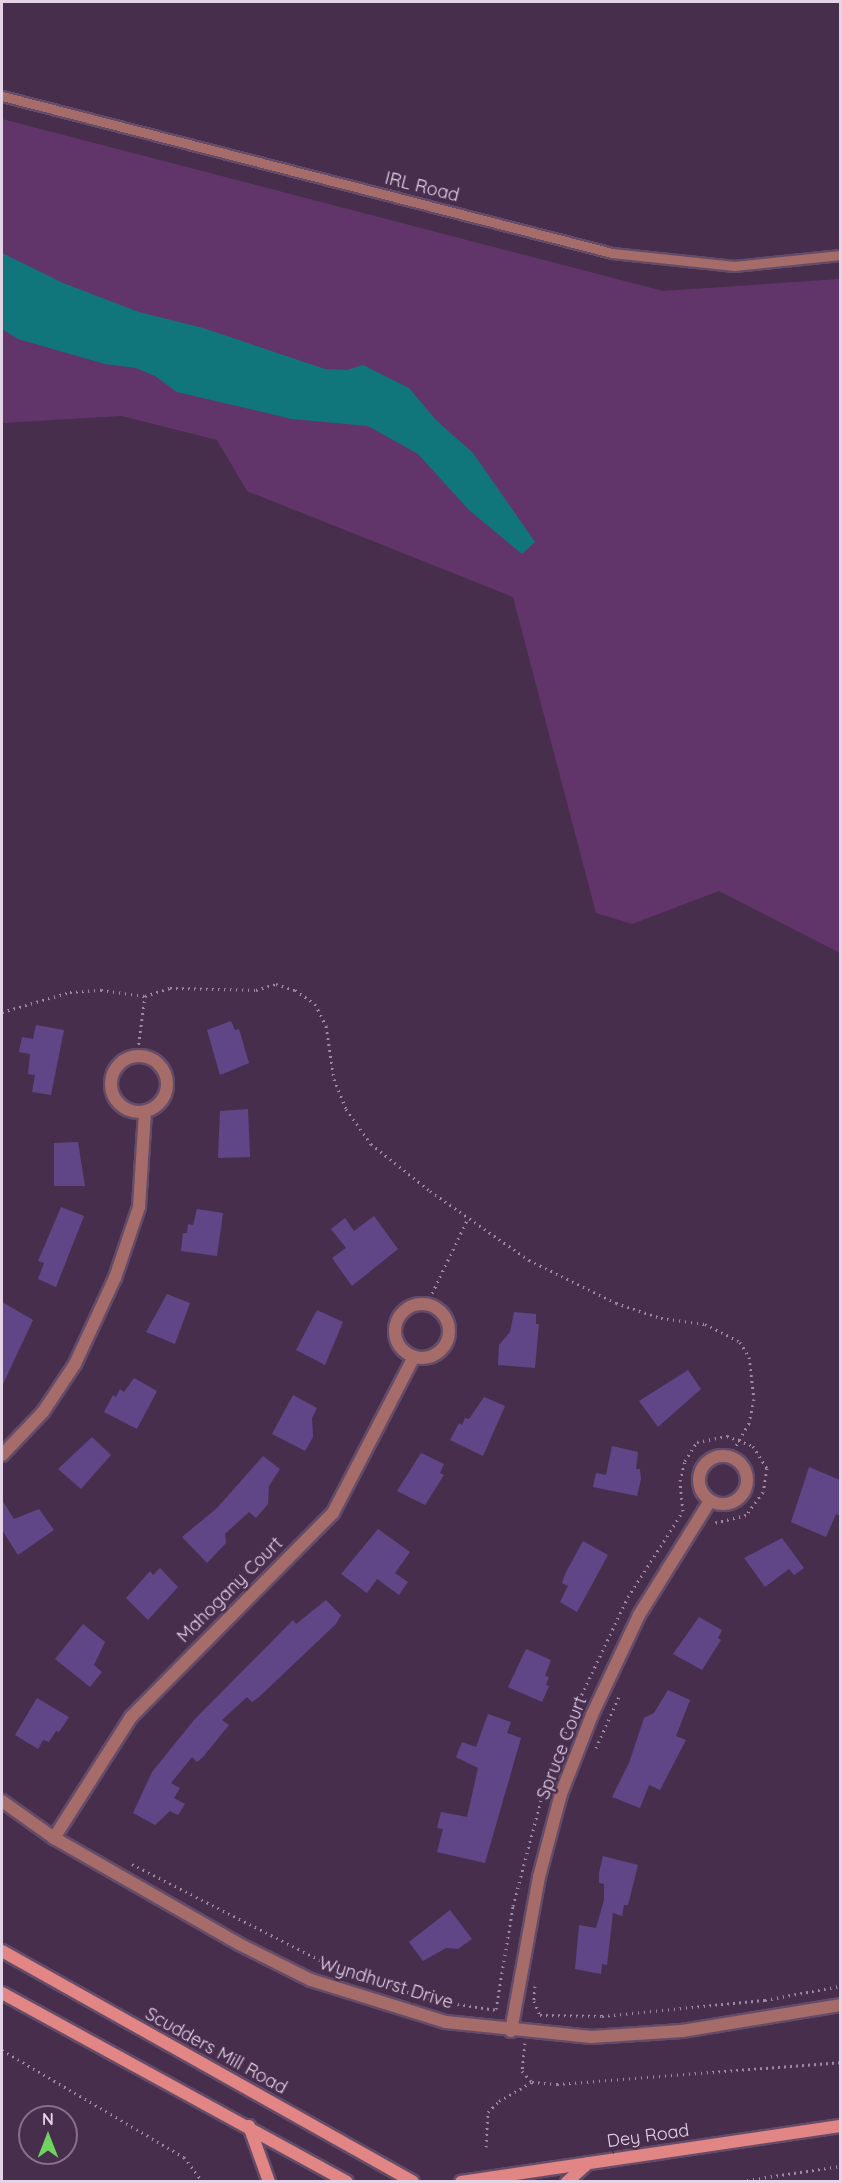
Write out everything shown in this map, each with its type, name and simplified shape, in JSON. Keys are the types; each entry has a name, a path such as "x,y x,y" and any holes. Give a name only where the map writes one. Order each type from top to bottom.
{"main road":[{"name":"Scudders Mill Road","path":"2,1951 413,2181"},
{"path":"2,1993 347,2181"},
{"path":"249,2126 269,2181"},
{"name":"Dey Road","path":"461,2181 840,2126"},
{"path":"567,2181 588,2163"}],"street":[{"path":"137,1056 157,1062 166,1076 165,1094 160,1103 145,1112 128,1110 111,1089 115,1068 137,1056"},
{"path":"2,1455 43,1412 75,1364 115,1278 139,1208 145,1112"},
{"path":"427,1304 446,1317 449,1325 448,1342 431,1357 414,1357 400,1348 396,1324 406,1309 427,1304"},
{"name":"Mahogany Court","path":"54,1838 131,1717 333,1513 414,1357"},
{"path":"717,1455 730,1456 747,1474 743,1494 728,1504 710,1501 699,1489 702,1466 717,1455"},
{"name":"Spruce Court","path":"512,2031 539,1877 561,1794 592,1715 639,1616 710,1501"},
{"name":"Wyndhurst Drive","path":"2,1801 54,1838 239,1944 311,1980 446,2022 512,2031 591,2037 682,2031 840,2005"}],"lane":[{"name":"IRL Road","path":"2,96 612,253 734,266 840,255"}],"path":[{"path":"2,1012 70,992 101,990 145,996 170,988 256,990 276,984 295,990 315,1004 326,1026 334,1079 342,1099 371,1144 467,1220 529,1260 616,1303 661,1318 705,1324 740,1342 754,1381 749,1423 730,1456"},
{"path":"137,1056 145,996"},
{"path":"427,1304 467,1220"},
{"path":"708,1532 715,1522 746,1515 763,1492 767,1468 753,1446 740,1439 727,1436 697,1442 685,1461 680,1481 682,1511 628,1598 574,1711 544,1789 513,1906 496,2009 500,2016 514,2017 648,2014 840,1986"},
{"path":"593,1756 624,1683"},
{"path":"130,1863 333,1967 428,1999 496,2009"},
{"path":"536,1977 534,2001 540,2015"},
{"path":"527,2032 522,2071 532,2082"},
{"path":"2,2050 184,2157 203,2181"},
{"path":"486,2147 488,2112 499,2101 532,2082 557,2084 656,2078 840,2062"},
{"path":"735,2181 840,2166"}],"shaded area":[{"path":"2,119 663,291 840,279 840,953 719,891 632,924 596,913 513,597 247,491 217,440 122,416 2,423"},
{"path":"2,253 63,283 139,312 203,328 325,369 347,370 363,365 409,388 436,420 473,453 535,542 522,554 469,510 418,454 368,426 292,419 177,392 155,376 136,368 105,364 18,339 2,329"}],"building":[{"path":"231,1021 235,1030 239,1029 249,1063 220,1075 207,1030"},
{"path":"36,1025 64,1030 51,1095 32,1092 35,1075 28,1074 30,1054 19,1052 22,1037 33,1039"},
{"path":"248,1109 250,1157 218,1158 220,1111"},
{"path":"78,1142 85,1186 54,1186 54,1143"},
{"path":"61,1207 84,1216 56,1287 38,1279 44,1263 38,1261"},
{"path":"197,1209 223,1213 217,1256 181,1251 183,1233 187,1233 188,1224 193,1225"},
{"path":"374,1216 398,1249 352,1286 332,1258 346,1248 331,1229 345,1218 354,1231"},
{"path":"167,1294 190,1303 175,1344 146,1332"},
{"path":"2,1302 33,1320 2,1386"},
{"path":"317,1310 343,1322 325,1365 296,1350"},
{"path":"514,1312 536,1314 536,1324 539,1324 535,1368 498,1365 499,1345 510,1332"},
{"path":"688,1370 701,1389 658,1427 639,1401"},
{"path":"134,1378 157,1391 137,1429 104,1412 113,1395 116,1397 120,1389 124,1392"},
{"path":"293,1395 317,1408 312,1418 313,1437 305,1451 272,1434"},
{"path":"484,1397 505,1406 483,1456 450,1440 459,1423 462,1425 465,1418 469,1419"},
{"path":"92,1437 111,1455 81,1489 58,1469"},
{"path":"612,1446 638,1452 636,1469 640,1469 641,1479 637,1496 593,1487 596,1473 606,1475"},
{"path":"421,1453 444,1464 440,1473 444,1475 425,1505 397,1491"},
{"path":"263,1456 280,1469 269,1486 268,1504 256,1518 249,1512 225,1534 226,1543 207,1563 182,1537 217,1508"},
{"path":"809,1467 840,1480 840,1516 836,1514 826,1537 791,1522"},
{"path":"2,1500 14,1519 39,1509 54,1530 18,1555 2,1530"},
{"path":"378,1529 410,1552 395,1573 408,1582 399,1595 377,1579 367,1593 341,1574"},
{"path":"782,1538 804,1568 794,1575 789,1569 765,1587 744,1558"},
{"path":"583,1541 608,1555 577,1612 560,1602 568,1586 562,1583 565,1574"},
{"path":"160,1568 178,1587 148,1620 126,1598 150,1571 153,1575"},
{"path":"326,1600 341,1615 336,1624 259,1697 252,1702 247,1697 222,1720 229,1725 203,1757 197,1762 192,1757 171,1783 180,1788 174,1798 185,1804 178,1815 170,1811 155,1825 133,1813 152,1772 194,1720 293,1620 296,1624"},
{"path":"699,1617 722,1630 718,1638 721,1640 702,1670 673,1654"},
{"path":"83,1624 105,1642 94,1665 102,1672 90,1687 55,1659"},
{"path":"526,1649 551,1660 545,1676 549,1677 546,1685 549,1686 542,1702 508,1687"},
{"path":"668,1690 690,1700 676,1736 686,1740 660,1790 649,1785 640,1808 612,1797 629,1763 644,1718 654,1713"},
{"path":"37,1698 69,1717 59,1732 56,1731 49,1742 43,1740 38,1749 15,1735"},
{"path":"488,1714 511,1722 507,1733 521,1738 485,1863 437,1852 443,1829 437,1828 441,1812 467,1817 478,1768 456,1757 462,1742 476,1747"},
{"path":"603,1856 638,1865 628,1905 624,1905 622,1916 613,1913 607,1965 602,1964 601,1974 575,1969 579,1925 596,1928 604,1900 604,1884 599,1883"},
{"path":"450,1910 472,1939 458,1949 446,1948 423,1961 409,1942"}]}
